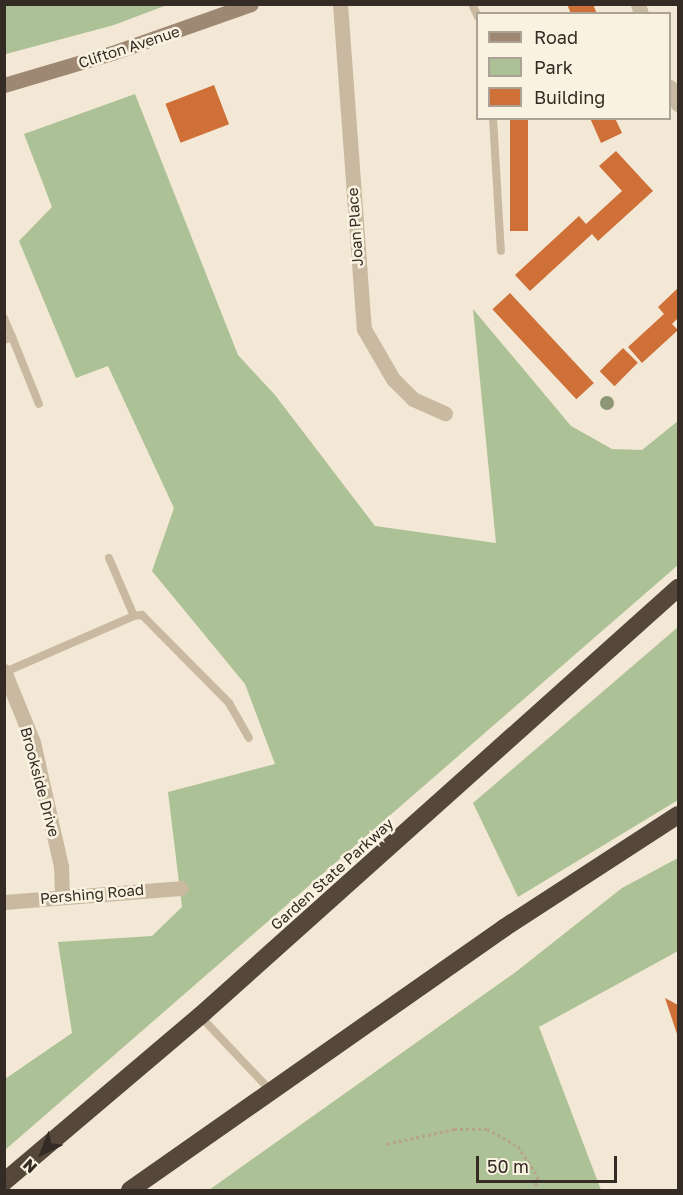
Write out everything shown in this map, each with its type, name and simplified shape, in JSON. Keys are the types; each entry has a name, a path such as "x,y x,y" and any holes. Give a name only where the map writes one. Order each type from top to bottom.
{"highway":[{"name":"Garden State Parkway","path":"4,1182 200,1016 678,588"},
{"path":"130,1191 494,934 678,815"}],"main road":[{"name":"Clifton Avenue","path":"4,85 112,53 251,4"}],"street":[{"name":"Joan Place","path":"340,4 364,329 393,379 413,399 445,413"},
{"name":"Brookside Drive","path":"5,671 33,742 59,855 62,896"},
{"name":"Pershing Road","path":"4,902 180,888"}],"lane":[{"path":"494,120 501,251"},
{"path":"4,318 8,339 39,404"},
{"path":"109,558 135,616"},
{"path":"5,671 142,615 229,704 249,738"},
{"path":"200,1016 271,1091"}],"path":[{"path":"387,1144 454,1129 487,1129 518,1146 538,1177 534,1191"}],"green space":[{"path":"5,4 167,5 114,25 6,54"},
{"path":"135,94 238,355 275,395 375,526 496,543 473,309 571,426 612,449 642,450 678,421 678,565 5,1150 5,1079 72,1033 58,942 152,936 182,907 168,792 275,764 245,684 152,571 174,508 108,366 76,378 19,241 52,207 24,134"},
{"path":"678,627 678,800 518,897 473,803"},
{"path":"678,858 678,951 539,1027 601,1190 209,1190 517,971 622,888"}],"building":[{"path":"567,4 593,4 596,12 570,12"},
{"path":"214,85 229,124 181,143 165,104"},
{"path":"510,120 528,120 528,231 510,231"},
{"path":"591,120 616,120 622,133 601,143"},
{"path":"616,151 653,191 598,241 592,234 530,291 515,275 579,216 586,224 622,191 599,166"},
{"path":"678,288 678,318 672,324 678,330 642,363 628,347 664,314 658,307"},
{"path":"510,293 594,383 576,399 492,309"},
{"path":"623,348 638,363 615,386 600,371"},
{"path":"665,998 678,1005 678,1037"}]}
